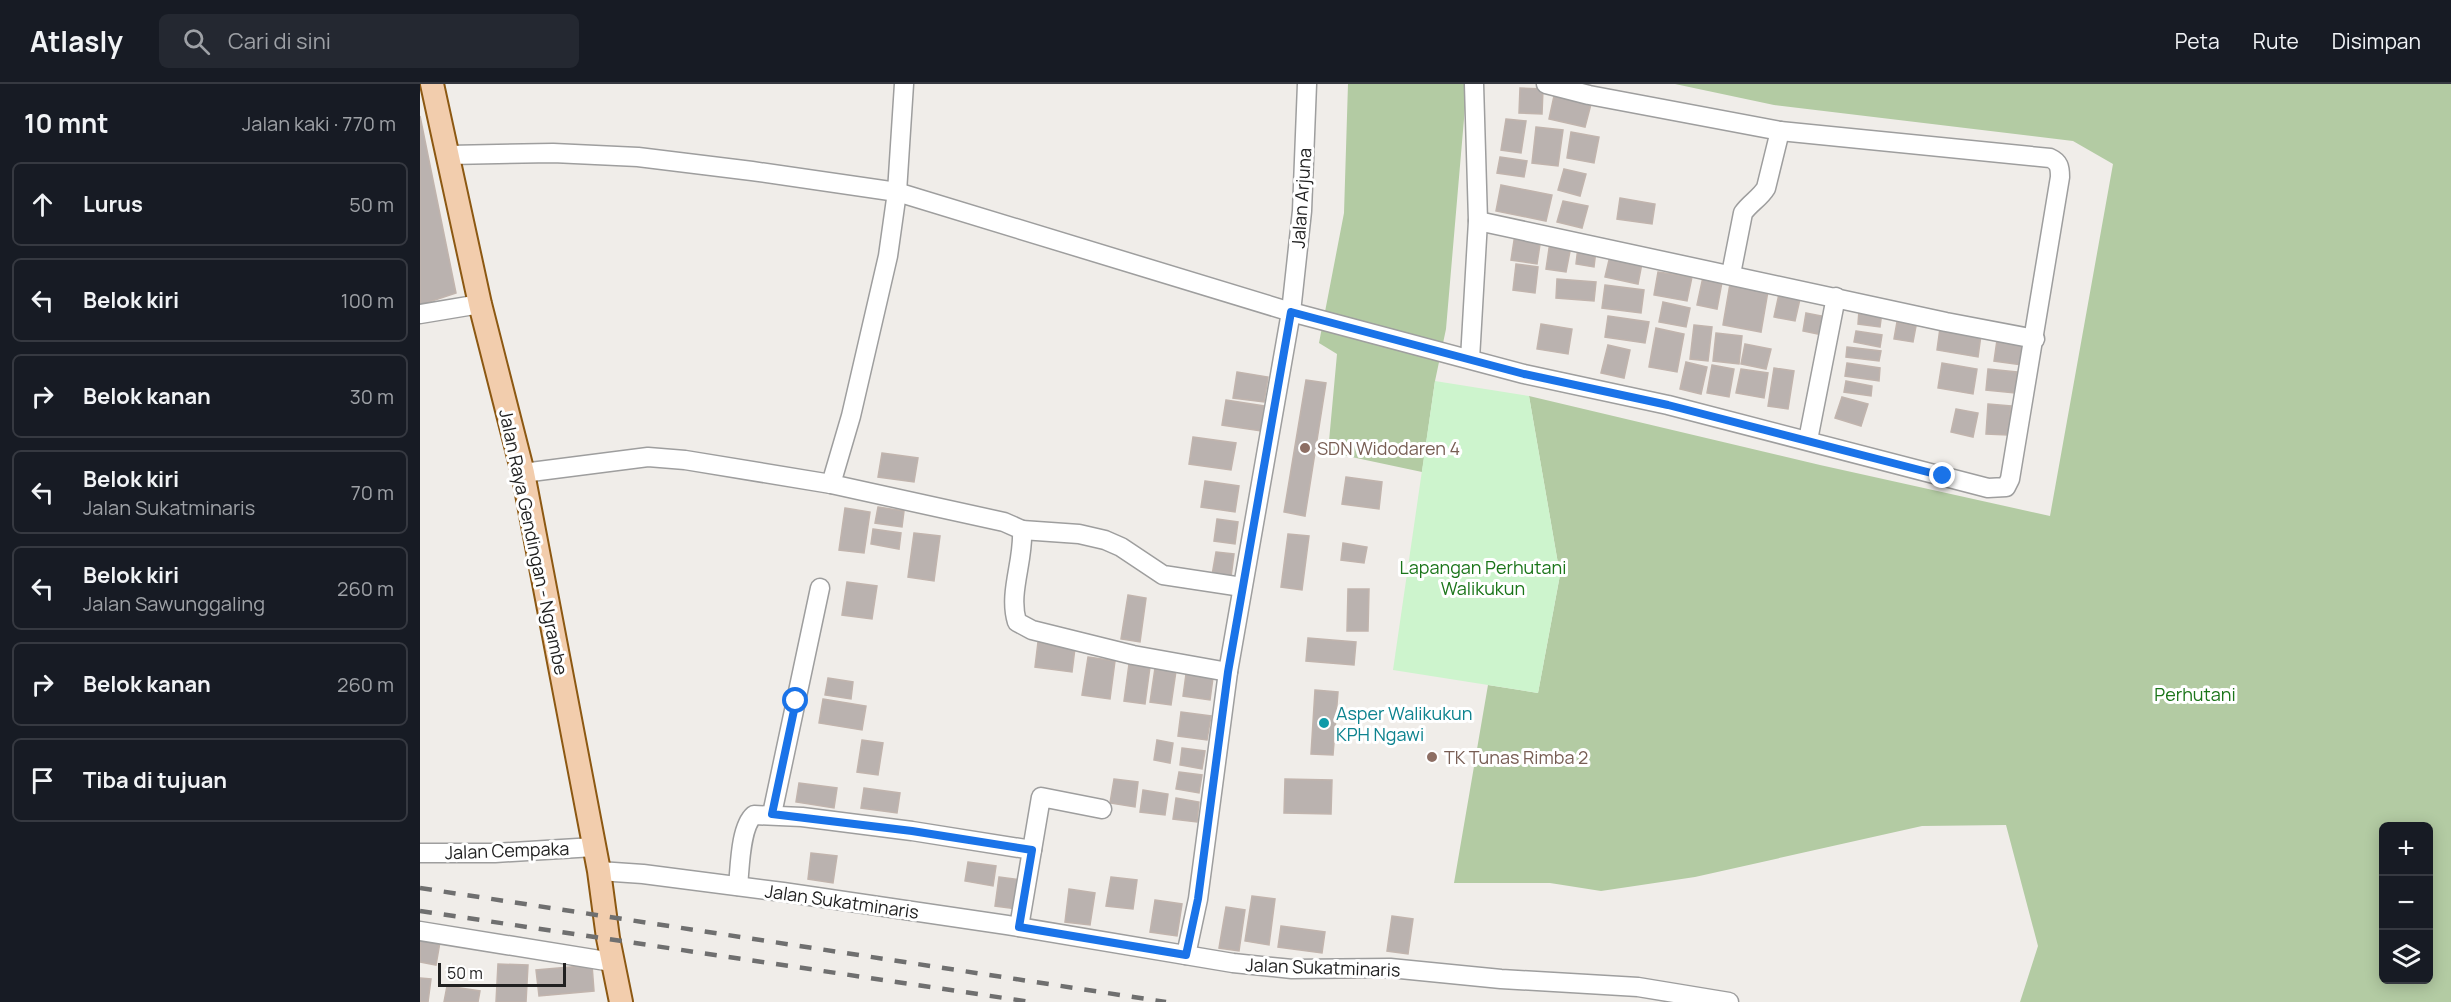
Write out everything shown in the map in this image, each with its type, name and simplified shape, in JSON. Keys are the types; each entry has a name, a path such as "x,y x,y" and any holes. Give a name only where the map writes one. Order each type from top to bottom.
{"main road":[{"name":"Jalan Raya Gendingan - Ngrambe","path":"432,84 480,304 524,473 621,1002"}],"street":[{"path":"831,484 851,416 888,256 897,192 904,84"},
{"name":"Jalan Arjuna","path":"1186,955 1198,899 1228,672 1291,312 1302,211 1307,84"},
{"path":"1470,359 1478,220 1474,84"},
{"path":"449,155 554,153 638,156 897,192 1291,312 1524,374 1668,405 1988,488 2006,487 2010,479 2035,339 2060,177 2060,167 2057,161 2050,158 1780,131 1588,95 1546,84"},
{"path":"1731,274 1743,213 1748,206 1762,196 1766,188 1780,131"},
{"path":"1478,220 1946,322 2035,339"},
{"path":"1809,440 1836,297"},
{"path":"420,315 480,304"},
{"path":"524,473 648,457 685,460 831,484 1004,522 1022,530 1079,534 1105,540 1121,547 1163,575 1242,587"},
{"path":"1022,530 1023,545 1013,610 1017,622 1032,630 1133,656 1228,672"},
{"path":"772,814 820,588"},
{"path":"1019,927 1041,797 1102,809"},
{"path":"738,886 745,828 749,819 754,815 772,814 912,831 1032,850"},
{"name":"Jalan Cempaka","path":"420,853 495,853 594,847"},
{"name":"Jalan Sukatminaris","path":"598,871 643,874 738,886 1019,927 1233,963 1292,969 1390,968 1501,979 1638,987 1729,1002"},
{"path":"420,931 612,962"}],"green space":[{"path":"1348,84 1467,84 1446,329 1435,381 1422,472 1328,452 1337,354 1319,343 1344,213"},
{"name":"Perhutani","path":"1675,84 2451,84 2451,1002 2020,1002 2038,946 2006,825 1922,826 1695,877 1601,891 1550,883 1454,883 1488,685 1538,693 1560,575 1529,396 1820,465 2050,516 2113,164 2073,141 1774,105"},
{"name":"Lapangan Perhutani Walikukun","path":"1435,381 1529,396 1560,575 1538,693 1393,670"}],"building":[{"path":"1520,88 1543,89 1542,114 1519,113"},
{"path":"1554,96 1591,104 1585,127 1549,119"},
{"path":"420,116 456,293 420,305"},
{"path":"1506,119 1526,121 1521,153 1501,150"},
{"path":"1536,127 1563,130 1558,166 1532,163"},
{"path":"1571,132 1599,137 1594,163 1567,158"},
{"path":"1500,157 1527,161 1524,177 1497,173"},
{"path":"1564,169 1586,174 1580,196 1558,190"},
{"path":"1501,185 1552,195 1546,221 1496,211"},
{"path":"1620,198 1655,204 1652,224 1617,219"},
{"path":"1563,201 1588,206 1582,228 1557,222"},
{"path":"1515,234 1541,238 1537,264 1511,260"},
{"path":"1550,242 1571,246 1566,272 1546,269"},
{"path":"1578,247 1596,250 1594,267 1576,264"},
{"path":"1610,256 1642,263 1638,284 1605,277"},
{"path":"1516,264 1538,267 1535,293 1513,290"},
{"path":"1658,272 1692,277 1687,301 1654,295"},
{"path":"1703,277 1722,282 1717,309 1697,305"},
{"path":"1557,279 1596,282 1594,301 1556,298"},
{"path":"1730,284 1768,291 1761,332 1723,325"},
{"path":"1605,285 1644,290 1641,313 1602,308"},
{"path":"1779,294 1800,299 1795,321 1774,317"},
{"path":"1663,302 1690,308 1686,327 1659,322"},
{"path":"1859,310 1882,312 1880,327 1858,324"},
{"path":"1806,313 1827,317 1823,335 1803,331"},
{"path":"1608,316 1649,322 1645,343 1605,337"},
{"path":"1897,322 1916,326 1913,342 1894,339"},
{"path":"1541,324 1572,329 1568,354 1537,349"},
{"path":"1694,325 1712,327 1708,361 1690,359"},
{"path":"1656,328 1684,334 1677,372 1649,367"},
{"path":"1940,328 1981,335 1978,357 1937,350"},
{"path":"1856,331 1882,335 1880,347 1854,342"},
{"path":"1716,333 1742,336 1739,364 1713,361"},
{"path":"1997,340 2025,344 2022,365 1994,361"},
{"path":"1745,344 1771,349 1766,369 1741,364"},
{"path":"1608,345 1630,350 1624,378 1601,373"},
{"path":"1847,347 1881,351 1879,361 1846,357"},
{"path":"1686,362 1707,367 1701,394 1680,389"},
{"path":"1847,363 1880,368 1879,381 1845,376"},
{"path":"1942,363 1977,369 1973,394 1938,388"},
{"path":"1712,365 1734,369 1729,397 1707,393"},
{"path":"1774,368 1794,371 1788,409 1768,406"},
{"path":"1741,369 1768,373 1764,398 1736,393"},
{"path":"1988,369 2017,372 2015,393 1986,390"},
{"path":"1237,372 1268,377 1264,402 1233,398"},
{"name":"SDN Widodaren 4","path":"1306,380 1326,383 1305,516 1284,512"},
{"path":"1846,381 1872,386 1871,396 1844,392"},
{"path":"1842,397 1868,404 1861,426 1835,418"},
{"path":"1226,400 1264,406 1261,431 1222,425"},
{"path":"1988,404 2011,406 2008,435 1986,434"},
{"path":"1956,409 1978,413 1973,437 1951,432"},
{"path":"1193,437 1236,443 1231,470 1189,464"},
{"path":"882,453 918,458 914,482 878,477"},
{"path":"1346,477 1382,482 1379,509 1342,504"},
{"path":"1205,481 1239,486 1235,512 1201,507"},
{"path":"878,507 904,511 902,527 875,523"},
{"path":"845,508 870,512 864,553 839,550"},
{"path":"1217,519 1238,522 1235,544 1214,541"},
{"path":"873,529 901,533 899,549 871,544"},
{"path":"914,533 940,536 934,581 908,577"},
{"path":"1288,534 1309,536 1302,590 1281,587"},
{"path":"1343,543 1367,547 1364,563 1341,560"},
{"path":"1216,552 1234,554 1231,577 1212,575"},
{"path":"847,582 877,586 872,619 842,615"},
{"path":"1348,589 1369,589 1368,631 1347,631"},
{"path":"1128,595 1146,598 1140,642 1121,639"},
{"path":"1308,638 1356,642 1354,665 1306,661"},
{"path":"1038,642 1075,648 1072,672 1035,667"},
{"path":"1088,657 1115,661 1110,699 1082,695"},
{"path":"1129,664 1150,667 1145,704 1124,701"},
{"path":"1155,668 1176,671 1171,705 1150,702"},
{"path":"1186,674 1213,678 1210,700 1183,696"},
{"path":"828,678 853,682 851,699 825,695"},
{"name":"Asper Walikukun KPH Ngawi","path":"1315,690 1338,692 1333,755 1311,754"},
{"path":"823,699 866,706 862,730 819,723"},
{"path":"1181,712 1211,716 1207,740 1178,736"},
{"path":"862,740 883,743 878,775 857,772"},
{"path":"1157,740 1173,743 1170,763 1154,760"},
{"path":"1182,748 1205,751 1202,769 1180,765"},
{"path":"1179,772 1202,775 1199,793 1176,789"},
{"path":"1114,779 1138,782 1135,807 1110,803"},
{"path":"1285,779 1332,780 1331,814 1284,813"},
{"path":"799,783 837,788 834,808 796,802"},
{"path":"864,788 900,793 897,813 861,808"},
{"path":"1143,790 1168,794 1165,815 1140,812"},
{"path":"1176,798 1199,802 1197,822 1173,819"},
{"path":"811,853 837,856 833,883 808,879"},
{"path":"968,862 996,866 993,886 965,881"},
{"path":"999,877 1022,880 1017,909 995,906"},
{"path":"1111,877 1137,880 1133,909 1106,906"},
{"path":"1069,889 1095,893 1090,925 1065,922"},
{"path":"1252,896 1275,899 1269,945 1245,941"},
{"path":"1155,900 1182,904 1177,936 1150,932"},
{"path":"1226,907 1245,910 1239,951 1219,948"},
{"path":"1392,916 1413,919 1408,954 1387,951"},
{"path":"1281,926 1325,932 1322,953 1278,947"},
{"path":"420,938 440,942 436,965 420,962"},
{"path":"498,964 528,965 526,1002 496,1002"},
{"path":"592,965 594,991 539,996 536,970"},
{"path":"420,978 431,979 428,1002 420,1002"},
{"path":"447,986 480,991 478,1002 444,1002"}],"railway":[{"path":"420,888 1166,1002"},
{"path":"420,911 1031,1002"}],"place":[{"name":"SDN Widodaren 4","path":"1305,448"},
{"name":"Asper Walikukun KPH Ngawi","path":"1324,723"},
{"name":"TK Tunas Rimba 2","path":"1432,757"}],"route":[{"path":"796,701 772,814 912,831 1032,850 1019,927 1186,955 1198,899 1228,672 1291,312 1524,374 1668,405 1943,476"}]}
